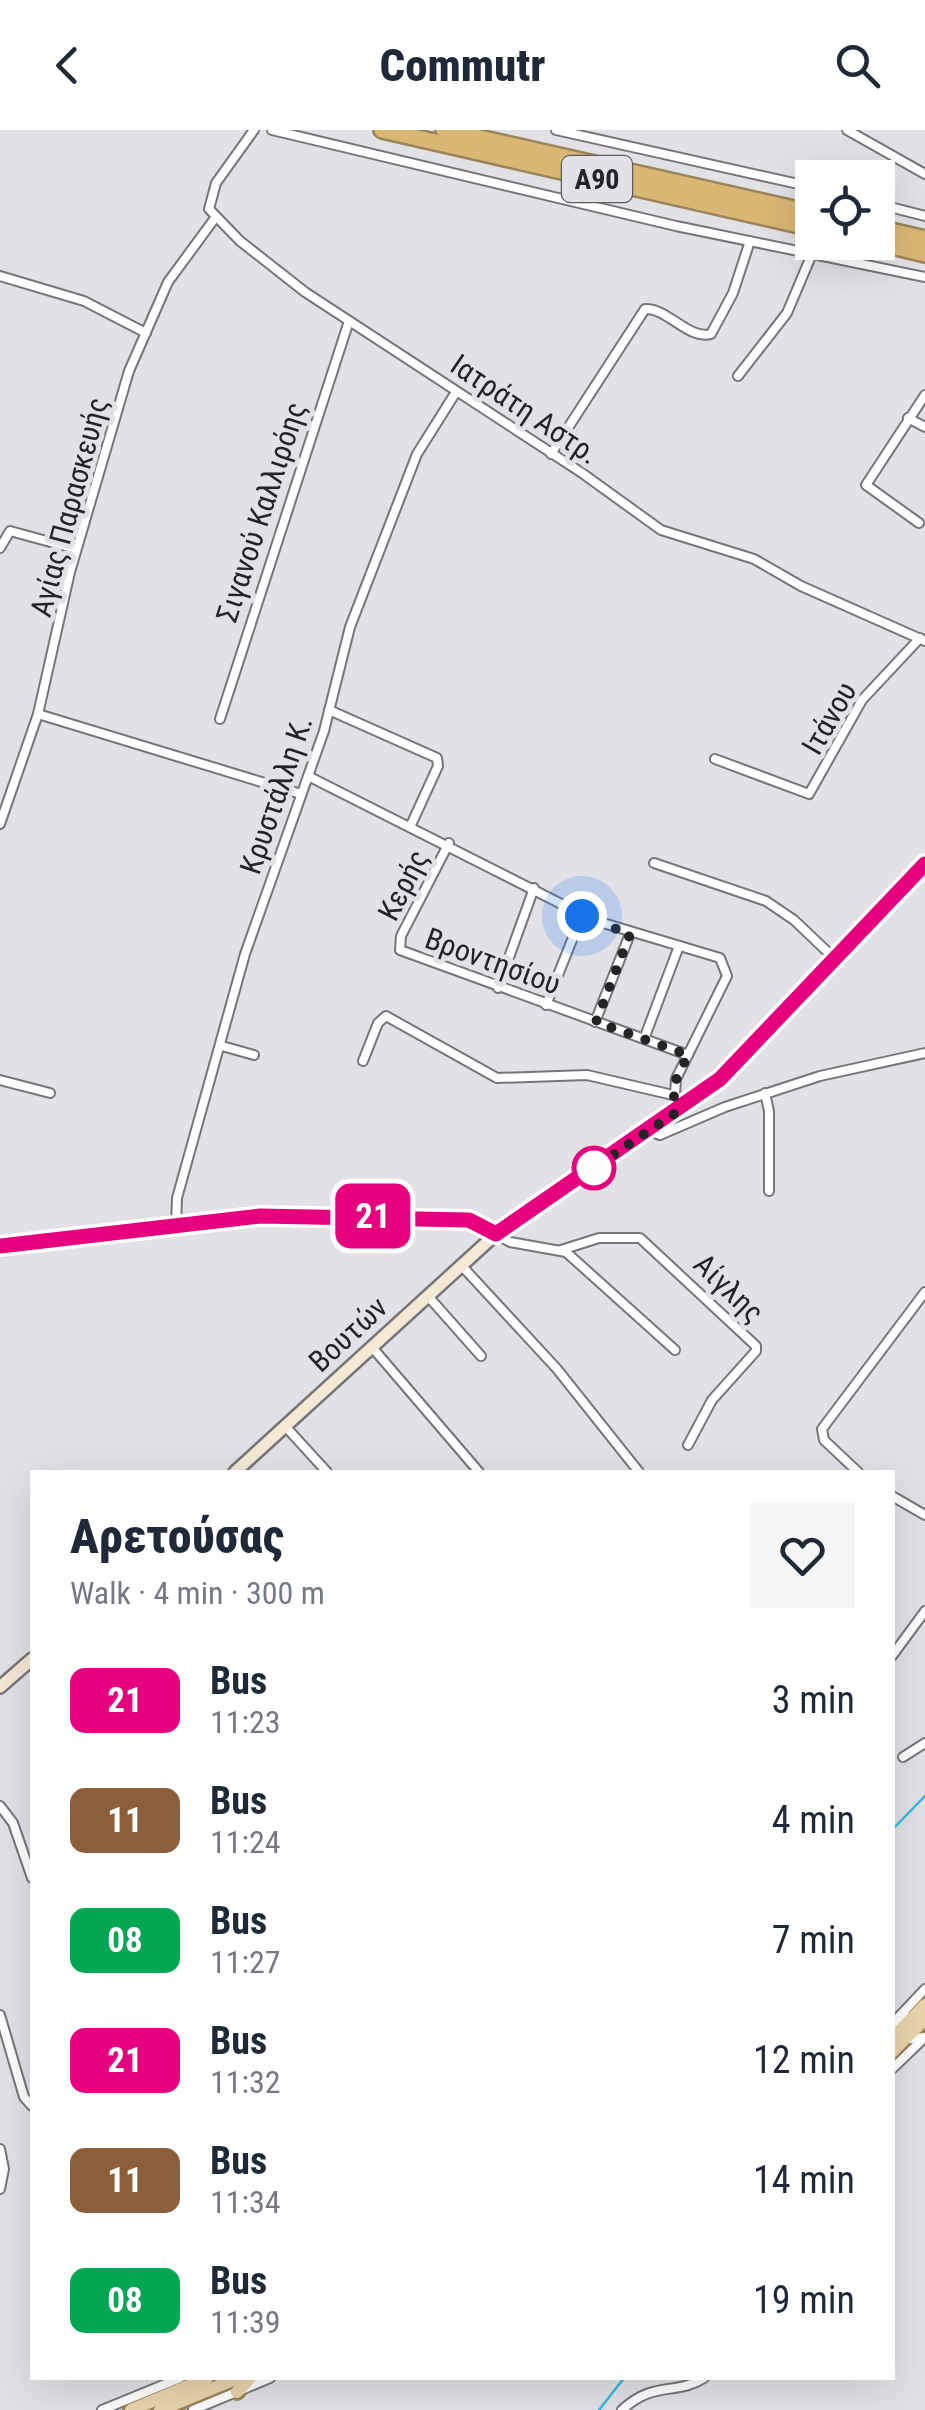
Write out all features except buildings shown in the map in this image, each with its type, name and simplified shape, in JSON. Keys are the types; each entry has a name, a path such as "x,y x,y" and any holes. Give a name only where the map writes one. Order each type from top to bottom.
{"highway":[{"name":"Α90","path":"382,130 795,224"},
{"name":"Α90","path":"444,130 795,209"},
{"path":"895,232 925,239"},
{"path":"895,247 925,254"}],"main road":[{"name":"Βουτών","path":"237,1470 496,1234 674,1114 734,1066 925,864"},
{"path":"0,1687 30,1661"},
{"path":"897,2040 925,2005"},
{"path":"897,2040 925,2019"},
{"path":"131,2410 202,2380"},
{"path":"160,2410 238,2385"}],"street":[{"path":"215,218 209,208 212,190 254,130"},
{"path":"272,130 795,250"},
{"path":"556,130 795,184"},
{"path":"847,130 925,174"},
{"path":"895,208 925,216"},
{"name":"Ιατράτη Αστρ.","path":"215,218 292,282 660,530 754,559 801,586 922,640"},
{"name":"Αγίας Παρασκευής","path":"0,824 38,714 76,549 129,371 168,282 215,218"},
{"path":"550,454 648,307 700,335 711,334 733,294 750,241"},
{"path":"738,376 787,313 809,260"},
{"path":"841,260 925,277"},
{"path":"0,276 84,301 146,333"},
{"name":"Σιγανού Καλλιρόης","path":"220,719 349,321"},
{"name":"Κρυστάλλη Κ.","path":"176,1226 181,1182 250,938 308,776 350,627 409,472 428,433 456,392"},
{"path":"919,523 866,486 925,395"},
{"path":"908,418 925,427"},
{"path":"0,548 10,531 76,549"},
{"name":"Ιτάνου","path":"715,759 809,794 862,700 922,640"},
{"path":"329,710 436,758 438,766 411,825"},
{"path":"38,714 301,794"},
{"path":"308,776 449,843 582,916 630,934 716,956 727,968 720,993 673,1094 674,1114"},
{"name":"Κερής","path":"399,947 449,843"},
{"path":"654,864 766,901 794,920 836,959"},
{"path":"498,988 534,888"},
{"path":"546,1005 582,916"},
{"path":"596,1022 630,934"},
{"path":"644,1039 679,946"},
{"name":"Βροντησίου","path":"399,947 407,955 688,1055"},
{"path":"362,1061 378,1023 386,1016 497,1078 587,1075 673,1094"},
{"path":"222,1046 254,1054"},
{"path":"648,1131 660,1136 765,1094 925,1054"},
{"path":"0,1080 50,1093"},
{"path":"765,1094 769,1111 769,1191"},
{"path":"0,1246 260,1216 469,1220 510,1242 561,1250 588,1268 674,1350"},
{"name":"Αίγλης","path":"561,1250 586,1240 636,1236 756,1346 756,1351 701,1416 688,1444"},
{"path":"462,1265 558,1369 637,1470"},
{"path":"856,1470 824,1440 822,1429 925,1292"},
{"path":"427,1295 480,1356"},
{"path":"371,1346 477,1470"},
{"path":"285,1426 325,1470"},
{"path":"895,1498 925,1515"},
{"path":"895,1652 925,1611"},
{"path":"904,1756 925,1743"},
{"path":"0,1806 13,1824 30,1872"},
{"path":"897,2040 904,2011 925,1989"},
{"path":"0,2015 24,2096 30,2104"},
{"path":"897,2040 925,2037"},
{"path":"897,2040 925,2037"},
{"path":"0,2149 4,2169 0,2189"},
{"path":"102,2410 175,2380"},
{"path":"622,2410 646,2391 692,2385 701,2380"},
{"path":"193,2410 238,2385"}],"waterway":[{"path":"895,1827 925,1796"},
{"path":"599,2410 622,2380"}],"bus line":[{"name":"21","path":"0,1246 260,1216 469,1220 496,1234 720,1079 925,864"}],"route":[{"path":"582,916 630,934 596,1022 688,1055 674,1084 674,1114 589,1171 594,1168"}]}
